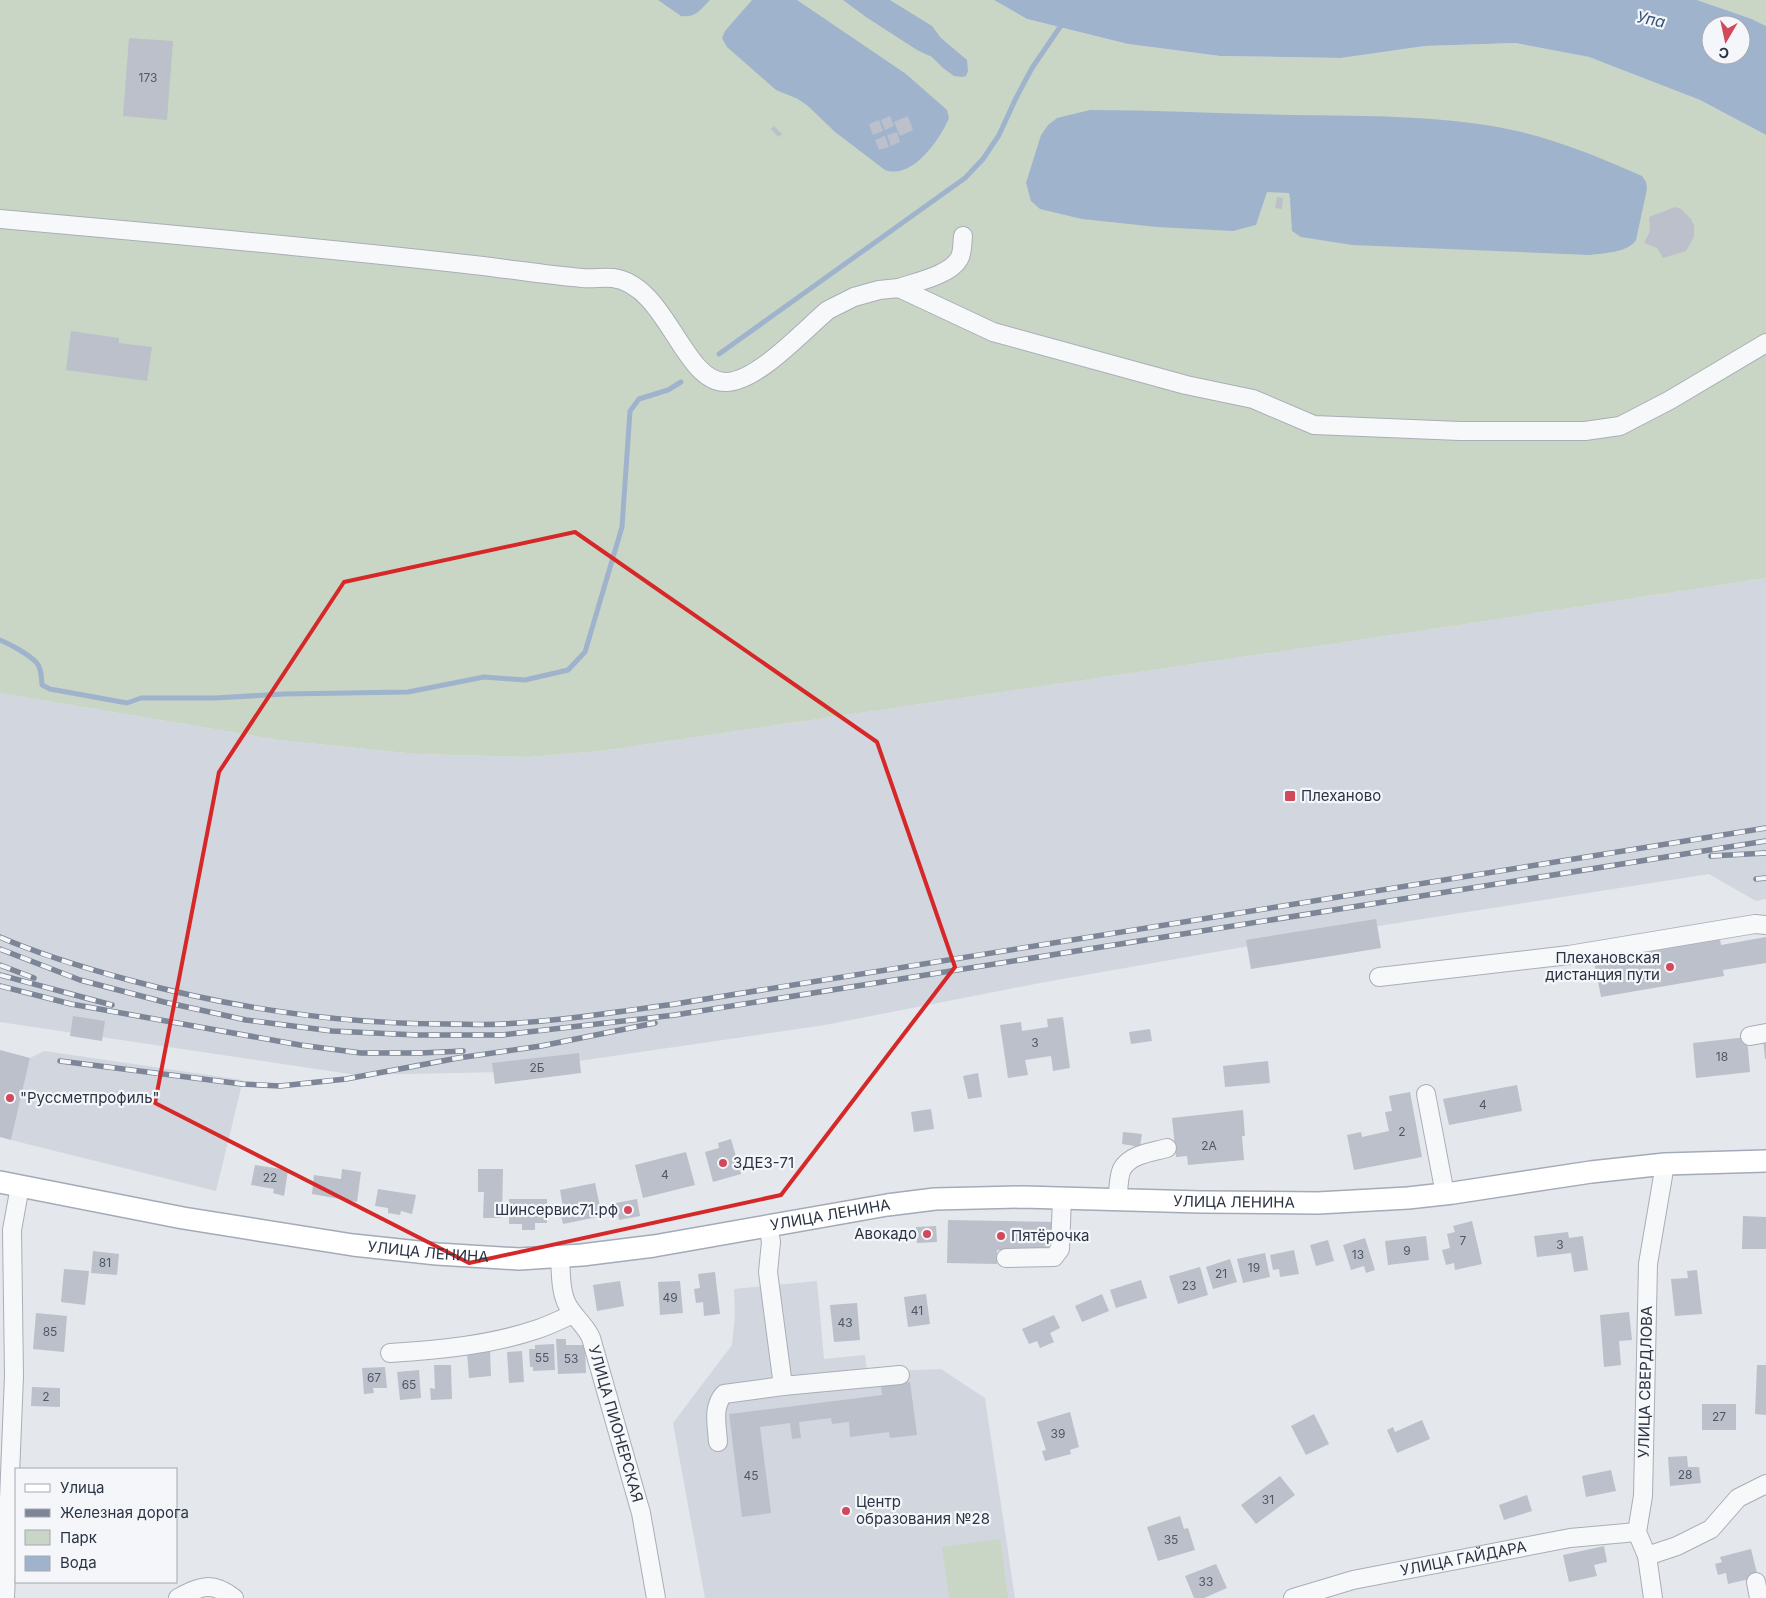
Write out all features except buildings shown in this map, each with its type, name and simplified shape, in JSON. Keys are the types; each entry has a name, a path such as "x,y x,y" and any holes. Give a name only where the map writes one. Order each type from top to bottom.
{"main road":[{"name":"УЛИЦА ЛЕНИНА","path":"10,1184 183,1218 353,1245 437,1254 519,1259 654,1246 887,1205 935,1199 1023,1197 1318,1203 1445,1194 1591,1172 1665,1164 1766,1161"}],"street":[{"path":"0,219 473,265 583,278 615,278 642,292 663,315 693,361 704,373 714,379 725,382 741,379 755,372 838,304 860,295 900,288 932,277 953,266 960,258 963,236"},
{"path":"900,288 993,332 1186,385 1253,399 1314,425 1460,431 1585,431 1620,426 1670,400 1766,343"},
{"path":"1379,977 1569,955 1755,924 1766,925"},
{"path":"1426,1094 1445,1194"},
{"path":"1117,1200 1122,1171 1127,1163 1132,1158 1167,1148"},
{"name":"УЛИЦА СВЕРДЛОВА","path":"1637,1532 1643,1496 1648,1264 1665,1164"},
{"path":"5,1598 14,1376 7,1296 12,1230 10,1184"},
{"path":"1006,1258 1054,1257 1056,1255 1060,1250 1062,1198"},
{"path":"768,1225 771,1242 768,1272 783,1386"},
{"name":"УЛИЦА ПИОНЕРСКАЯ","path":"560,1256 565,1300 573,1314 587,1330 594,1348 641,1513 656,1598"},
{"path":"390,1353 434,1350 502,1339 540,1328 573,1314"},
{"path":"718,1442 716,1408 724,1394 783,1386 900,1375"},
{"path":"1647,1556 1677,1546 1711,1529 1738,1498 1766,1484"},
{"path":"1637,1532 1647,1556 1653,1598"},
{"name":"УЛИЦА ГАЙДАРА","path":"1293,1598 1353,1580 1561,1539 1637,1532"},
{"path":"178,1598 198,1587 204,1586 218,1588 234,1598"}],"highlighted area":[{"path":"575,532 877,742 955,967 781,1195 469,1263 155,1103 219,772 344,582"}],"shaded area":[{"path":"1766,578 1766,899 1756,901 1709,874 1238,948 1040,983 825,1025 503,1072 357,1075 0,1022 0,693 278,740 416,754 528,757 600,751 1440,628"},
{"path":"44,1051 243,1080 216,1191 11,1140 30,1058"},
{"name":"Центр образования №28","path":"817,1281 824,1359 865,1355 867,1372 941,1369 985,1398 1015,1598 705,1598 673,1423 732,1345 735,1315 734,1289"}],"green space":[{"path":"0,0 994,0 1027,19 1128,44 1220,56 1341,58 1425,46 1515,43 1589,57 1700,100 1766,135 1766,578 1440,628 600,751 528,757 416,754 278,740 0,693"},
{"path":"1697,0 1766,0 1766,26 1751,19 1751,15 1740,15"},
{"path":"1000,1539 1008,1598 949,1598 942,1547"}],"water":[{"path":"658,0 710,0 694,14 681,16"},
{"path":"752,0 797,0 906,74 947,110 949,118 945,127 924,156 906,169 885,170 835,132 808,106 798,99 776,90 727,47 722,38 725,31"},
{"path":"843,0 890,0 932,26 941,38 967,60 968,71 966,76 954,76 932,57 917,50"},
{"name":"Упа","path":"994,0 1697,0 1740,15 1701,15 1701,65 1751,65 1751,19 1766,26 1766,135 1700,100 1589,57 1515,43 1425,46 1341,58 1220,56 1128,44 1027,19"},
{"path":"1090,110 1406,117 1463,122 1517,131 1596,156 1642,176 1646,182 1647,189 1636,240 1627,248 1615,252 1589,255 1352,245 1301,237 1292,231 1289,193 1267,192 1256,225 1233,231 1157,227 1082,219 1040,209 1031,201 1026,183 1041,135 1048,125 1057,118"}],"waterway":[{"path":"719,354 965,178 983,159 999,135 1032,68 1060,27"},
{"path":"0,640 36,662 40,670 42,685 50,689 127,703 141,698 215,698 284,694 408,692 484,677 525,680 568,670 585,652 622,527 630,411 639,399 668,390 681,382"}],"railway":[{"path":"0,937 80,966 168,990 247,1006 366,1021 481,1024 524,1023 675,1004 1766,828"},
{"path":"0,949 80,980 164,1002 246,1020 332,1031 417,1035 502,1035 675,1015 1766,841"},
{"path":"1711,856 1766,853"},
{"path":"1756,879 1766,878"},
{"path":"0,965 34,978"},
{"path":"0,975 112,1005"},
{"path":"0,986 71,1004 300,1045 361,1053 463,1051"},
{"path":"60,1061 242,1084 280,1086 346,1079 458,1058 541,1046 655,1023"}],"place":[{"name":"Плеханово","path":"1290,796"},
{"name":"Плехановская дистанция пути","path":"1670,967"},
{"name":"\"Руссметпрофиль\"","path":"10,1098"},
{"name":"3ДЕЗ-71","path":"723,1163"},
{"name":"Шинсервис71.рф","path":"628,1210"},
{"name":"Авокадо","path":"927,1234"},
{"name":"Пятёрочка","path":"1001,1236"},
{"name":"Центр образования №28","path":"846,1511"}]}
